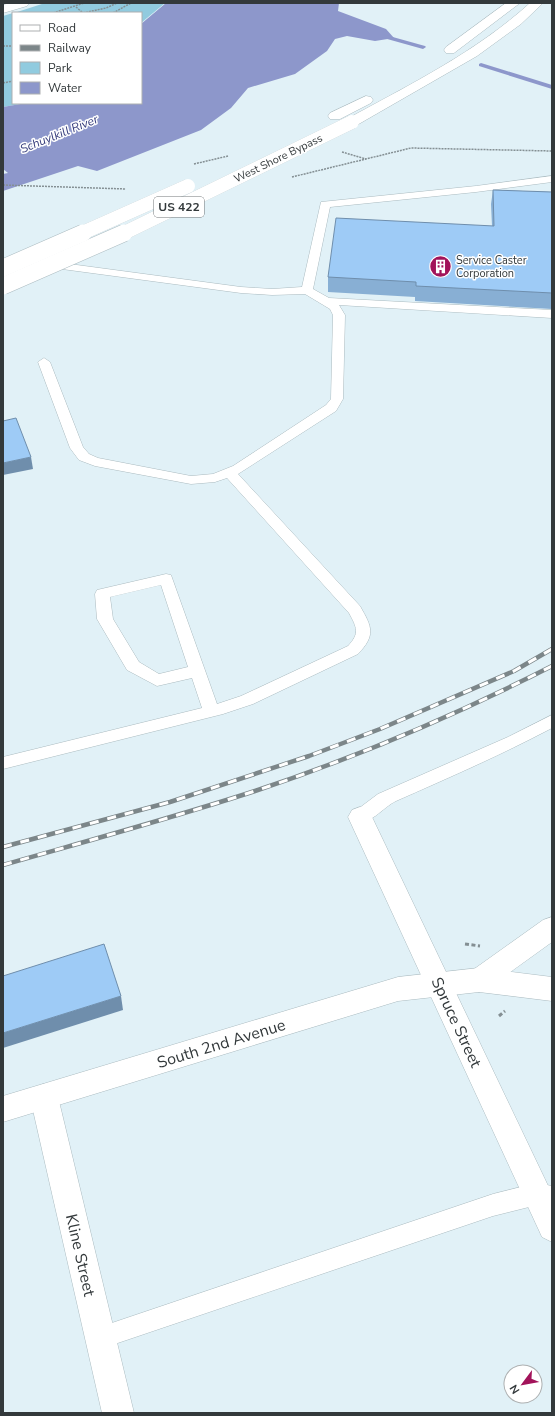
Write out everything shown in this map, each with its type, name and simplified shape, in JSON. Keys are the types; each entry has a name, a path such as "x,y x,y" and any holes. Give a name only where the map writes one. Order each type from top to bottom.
{"main road":[{"path":"3,9 23,3"},
{"path":"441,56 514,3"},
{"name":"West Shore Bypass","path":"5,278 153,220 352,122 489,42 537,3"},
{"name":"West Shore Bypass","path":"5,278 255,156 335,116 378,92"},
{"name":"Spruce Street","path":"360,817 544,1196 552,1227"},
{"path":"479,980 552,928"},
{"name":"South 2nd Avenue","path":"3,1109 398,989 440,983 479,980 552,989"},
{"name":"Kline Street","path":"44,1097 55,1138 118,1413"}],"lane":[{"path":"307,290 325,204 552,180"},
{"path":"5,278 39,263 241,290 272,292 307,290 326,301 339,315 337,399 331,408 238,469 214,478 191,480 94,462 84,457 77,448 44,362"},
{"path":"326,301 552,314"},
{"path":"3,763 212,711 247,700 353,650 363,640 365,631 355,610 229,472"},
{"path":"198,670 157,680 133,666 105,619 102,594 166,579 198,670 212,711"},
{"path":"360,817 384,799 514,741 552,721"},
{"path":"100,1338 493,1205 544,1196"}],"path":[{"path":"57,12 84,3"},
{"path":"88,12 106,8 116,3"},
{"path":"115,12 131,3"},
{"path":"75,7 82,12"},
{"path":"291,178 411,148 551,151"},
{"path":"3,185 128,189"}],"green space":[{"path":"45,3 165,3 142,22 142,12 17,12"},
{"path":"12,13 12,104 20,104 3,107 3,16"}],"water":[{"name":"Schuylkill River","path":"166,3 339,3 338,11 386,29 394,38 375,41 347,36 335,39 327,51 295,74 248,88 231,108 201,130 97,171 78,166 3,191 3,174 8,173 3,169 3,107 20,104 142,104 142,23"}],"building":[{"name":"Service Caster Corporation","path":"493,190 552,192 552,293 416,286 416,282 328,277 336,218 494,226"},
{"path":"16,418 31,457 3,463 3,421"},
{"path":"104,944 121,996 3,1033 3,976"}],"waterway":[{"path":"382,36 423,47"},
{"path":"481,65 552,87"}],"railway":[{"path":"3,847 170,802 309,756 380,729 514,671 552,649"},
{"path":"3,865 192,811 293,778 406,734 552,666"}],"place":[{"name":"Service Caster Corporation","path":"441,266"}]}
